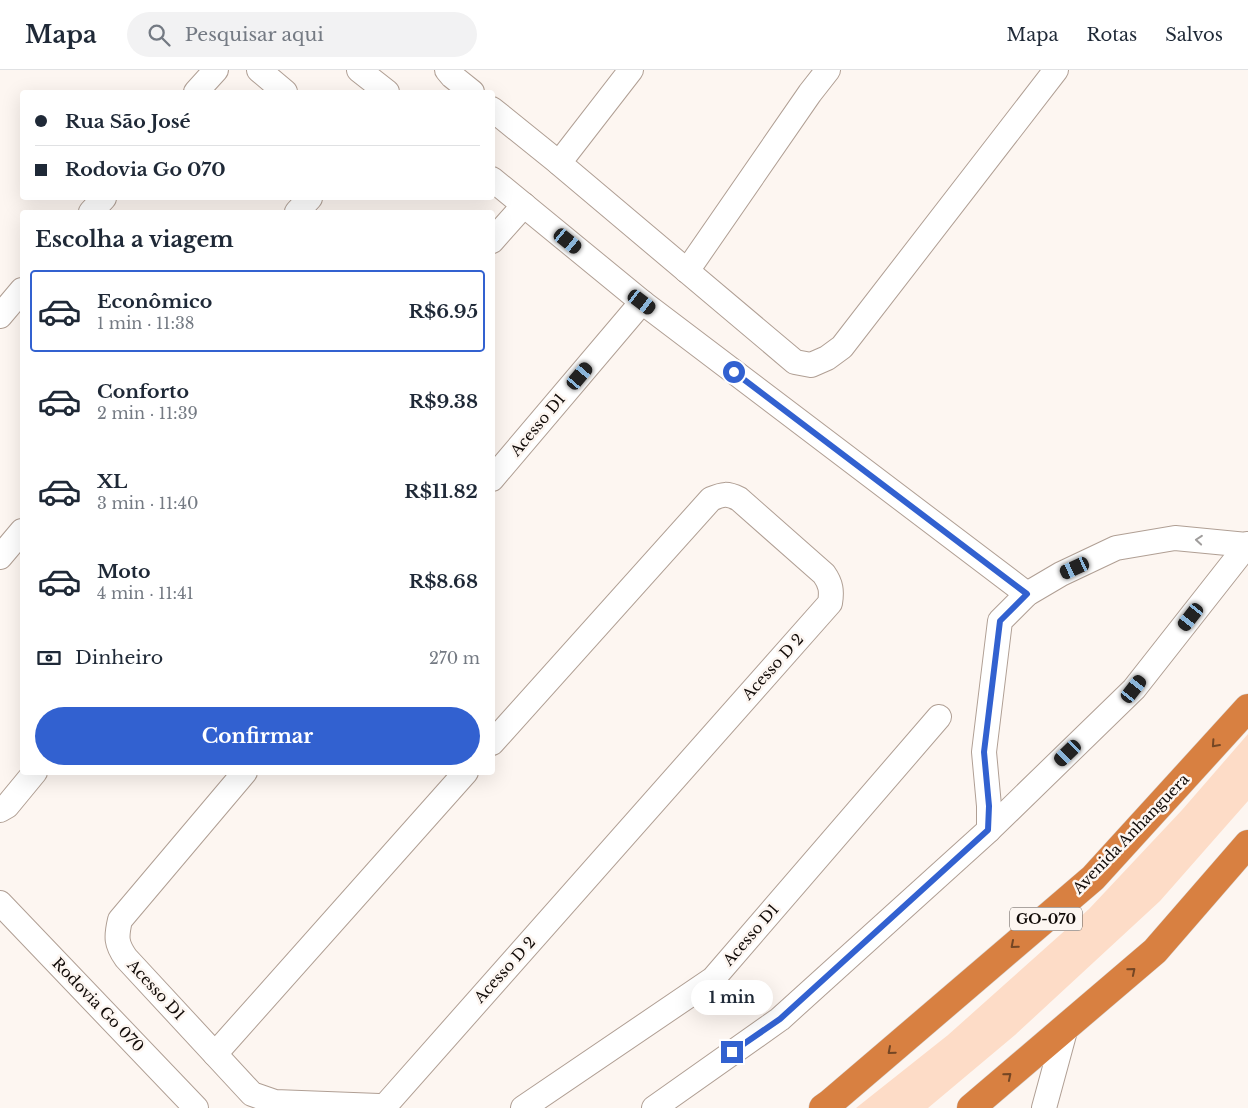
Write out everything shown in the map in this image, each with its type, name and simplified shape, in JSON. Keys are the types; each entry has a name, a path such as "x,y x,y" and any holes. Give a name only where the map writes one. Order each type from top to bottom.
{"highway":[{"name":"Avenida Anhanguera","path":"823,1108 1093,878 1248,708"},
{"path":"971,1108 1155,951 1248,844"}],"street":[{"path":"198,90 216,70"},
{"path":"259,70 283,90"},
{"path":"359,70 384,90"},
{"path":"447,70 470,90"},
{"path":"559,163 631,70"},
{"path":"687,271 810,93 828,70"},
{"path":"495,111 795,362 811,365 827,358 842,347 1056,70"},
{"path":"495,181 642,302 1027,594"},
{"path":"93,210 102,200"},
{"path":"299,210 308,200"},
{"path":"495,238 524,205"},
{"path":"0,316 20,292"},
{"name":"Acesso D1","path":"495,475 642,302"},
{"name":"Acesso D 2","path":"385,1107 830,603 832,593 830,584 824,574 739,499 730,494 720,495 711,499 495,740"},
{"path":"0,558 20,533"},
{"path":"988,830 989,806 984,752 1000,621 1027,594 1061,574 1116,548 1175,538 1248,544"},
{"path":"654,1108 780,1019 988,830 1134,689 1248,544"},
{"name":"Acesso D1","path":"523,1108 713,979 939,717"},
{"path":"0,810 7,806 33,775"},
{"name":"Acesso D1","path":"241,775 120,920 116,934 119,948 126,958 252,1094 275,1102 385,1107"},
{"path":"215,1054 463,775"},
{"name":"Rodovia Go 070","path":"0,903 196,1108"},
{"path":"1044,1108 1066,1027"}],"shaded area":[{"path":"1248,734 1248,801 1160,901 1015,1035 928,1108 856,1108 948,1035 1089,909 1182,810"}],"route":[{"path":"732,1052 780,1019 988,830 989,806 984,752 1000,621 1027,594 734,372"}]}
